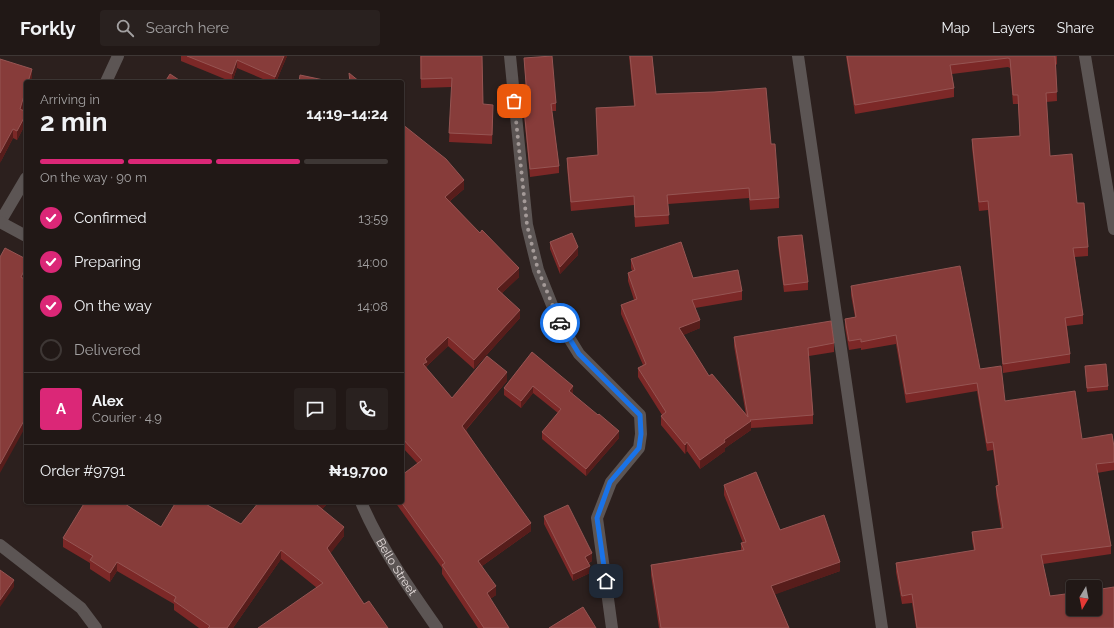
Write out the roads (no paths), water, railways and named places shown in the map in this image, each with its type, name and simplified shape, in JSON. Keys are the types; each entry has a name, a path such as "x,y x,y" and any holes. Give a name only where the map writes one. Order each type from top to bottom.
{"street":[{"path":"107,80 118,56"},
{"path":"510,56 527,225 538,270 558,320 579,354 640,415 641,434 639,448 610,482 597,518 612,628"},
{"path":"798,56 882,628"},
{"path":"1085,56 1109,161 1114,228"},
{"path":"24,181 0,222 24,235"},
{"name":"Bello Street","path":"362,504 401,576 437,628"},
{"path":"0,545 81,608 96,628"}]}
